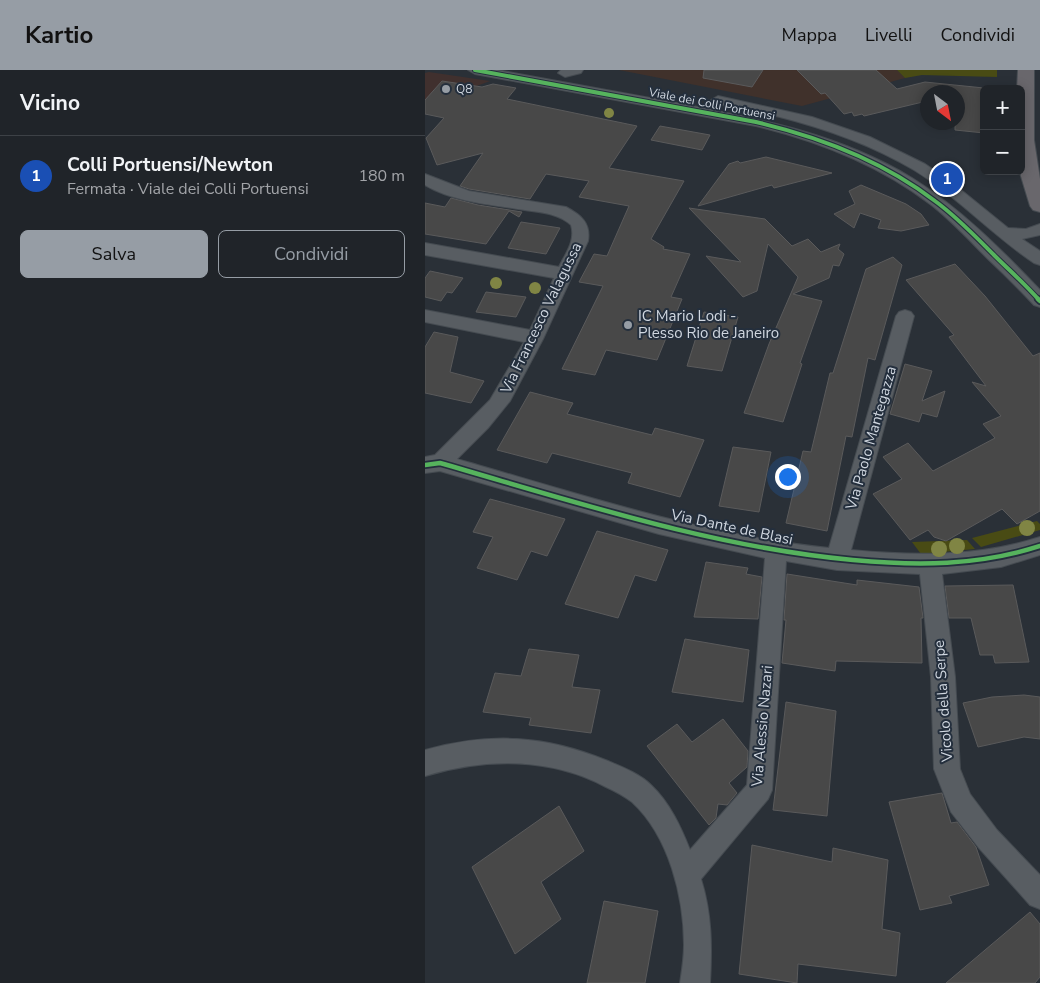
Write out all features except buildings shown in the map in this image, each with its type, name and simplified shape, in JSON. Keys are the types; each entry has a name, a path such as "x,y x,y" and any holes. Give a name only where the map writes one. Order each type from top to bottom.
{"main road":[{"path":"1026,70 1025,133 1027,168 1040,206"}],"street":[{"name":"Viale dei Colli Portuensi","path":"475,70 595,85 779,112 855,137 891,153 933,176 969,203 1003,233 1040,259"},
{"name":"Viale dei Colli Portuensi","path":"564,71 595,85 771,125 809,137 859,157 898,176 929,196 968,228 1040,301"},
{"name":"Via Francesco Valagussa","path":"425,179 432,184 454,192 560,211 572,217 581,225 582,232 581,241 511,382 497,404 433,464"},
{"path":"1003,233 1028,234 1040,229"},
{"path":"425,249 563,274"},
{"path":"425,316 533,337"},
{"name":"Via Paolo Mantegazza","path":"837,560 905,316"},
{"name":"Via Dante de Blasi","path":"433,464 654,524 776,551 837,560 930,566 988,560 1040,546"},
{"name":"Via Alessio Nazari","path":"686,876 759,790 776,551"},
{"name":"Vicolo della Serpe","path":"930,566 943,676 947,769 959,803 988,839 1040,895"},
{"path":"425,763 469,752 509,749 560,757 596,769 632,786 643,795 661,818 686,876 695,910 698,945 695,983"}],"shaded area":[{"path":"619,70 897,70 905,78 802,106"},
{"path":"897,70 997,70 997,77 922,75 905,78"},
{"path":"425,73 490,81 461,92 425,110"},
{"path":"1037,521 1040,524 1040,530 981,547 972,538"},
{"path":"967,540 975,549 921,554 912,542"}],"cycle path":[{"path":"475,70 756,122 823,141 887,170 907,181 935,201 970,231 1040,301"},
{"path":"425,465 440,463 604,510 715,538 827,558 883,563 962,563 1001,557 1040,546"}],"place":[{"name":"Q8","path":"446,89"},
{"name":"Colli Portuensi/Newton","path":"947,179"},
{"name":"IC Mario Lodi - Plesso Rio de Janeiro","path":"628,325"}]}
